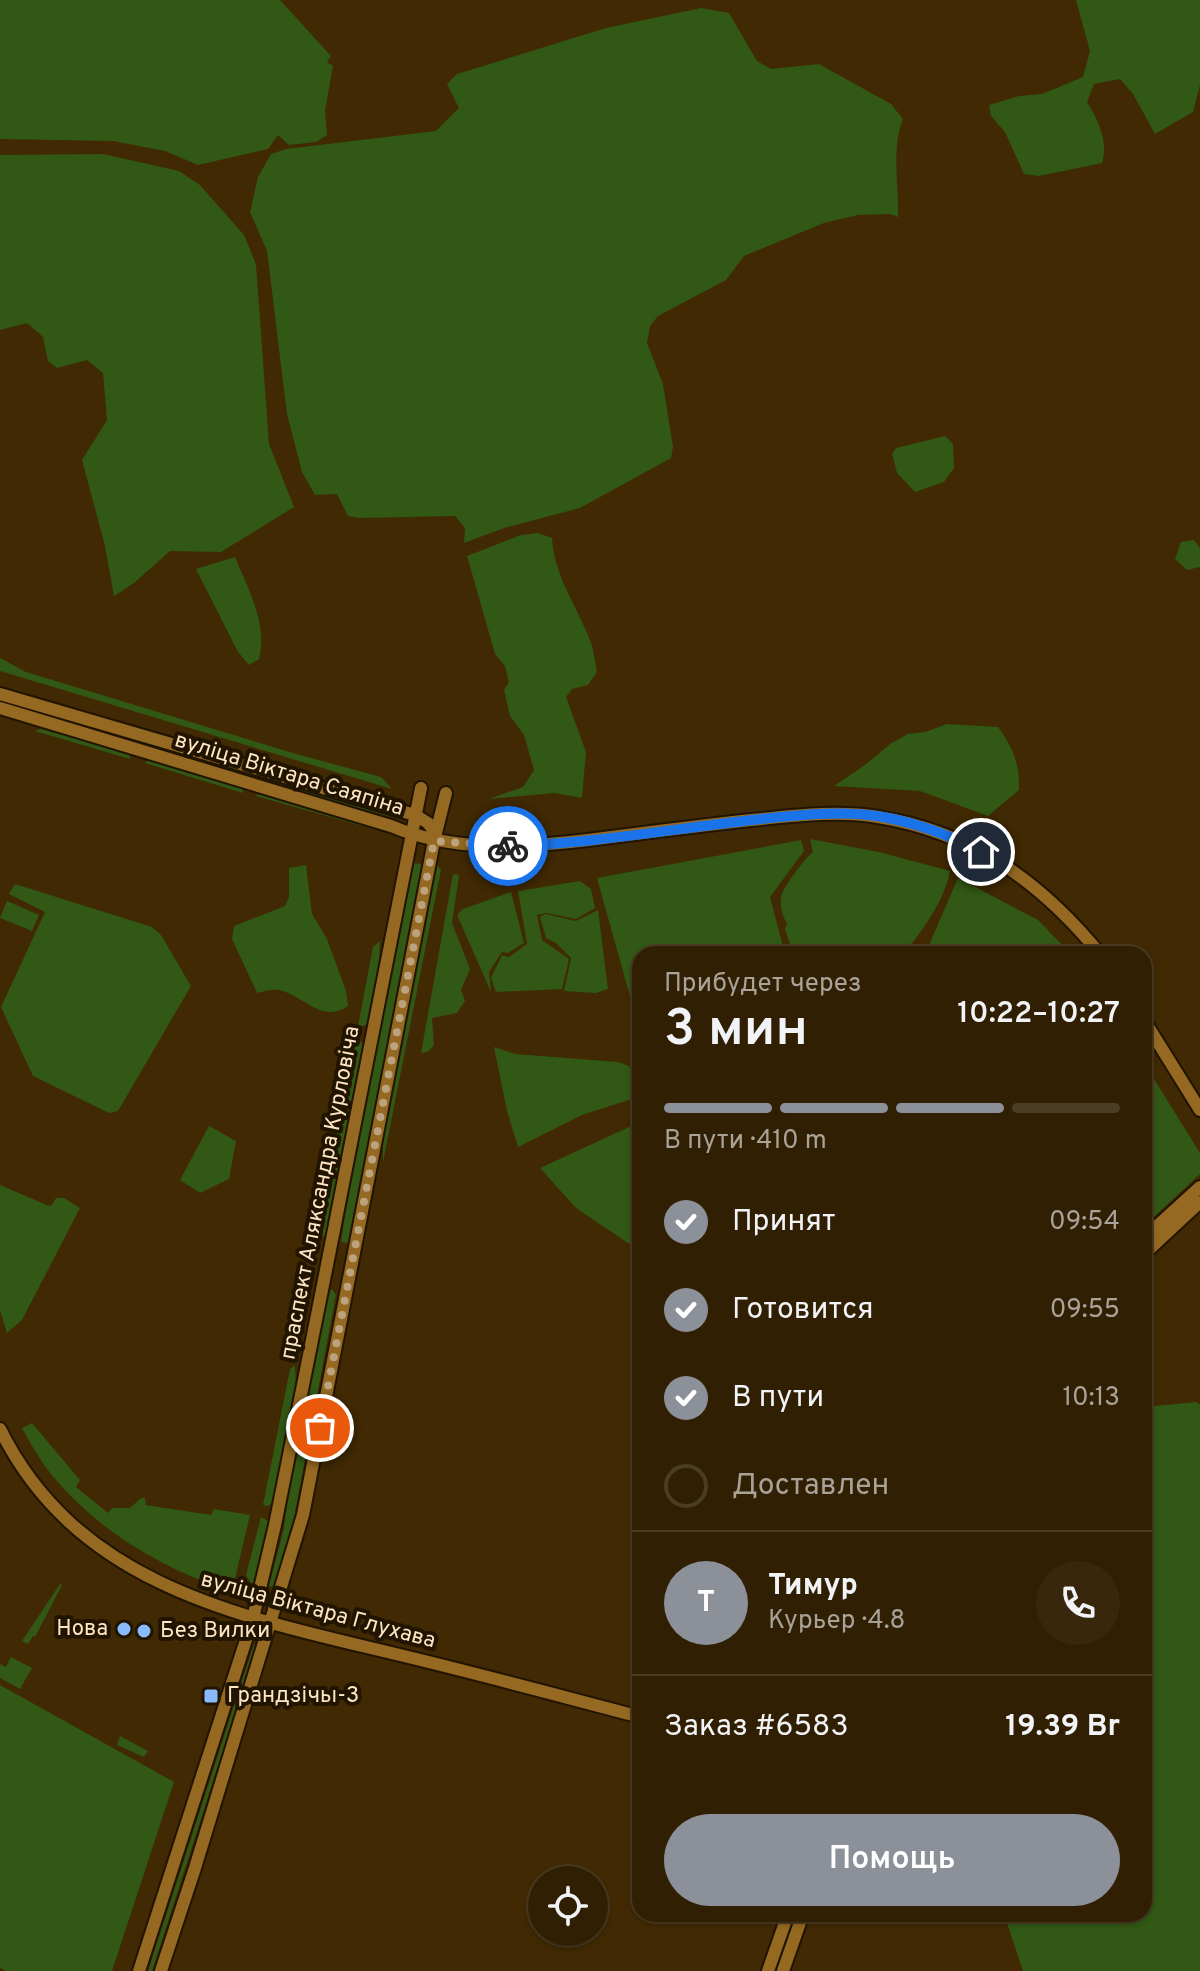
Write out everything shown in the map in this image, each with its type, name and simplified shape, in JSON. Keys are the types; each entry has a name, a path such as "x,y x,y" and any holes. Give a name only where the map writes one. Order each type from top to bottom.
{"street":[{"name":"вуліца Віктара Саяпіна","path":"0,694 415,815 428,823 435,837"},
{"name":"вуліца Віктара Саяпіна","path":"0,708 391,826 411,835 506,846 548,845 777,818 827,814 876,816 920,826 960,840 1001,863 1033,884 1069,917 1093,946"},
{"name":"праспект Аляксандра Курловіча","path":"139,1971 253,1618 275,1525 421,788"},
{"name":"праспект Аляксандра Курловіча","path":"161,1971 303,1515 446,793"},
{"path":"1152,1033 1200,1110"},
{"path":"1152,1231 1200,1187"},
{"path":"1152,1247 1200,1202"},
{"path":"326,1270 349,1275"},
{"name":"вуліца Віктара Глухава","path":"0,1429 13,1453 60,1513 93,1544 149,1579 194,1599 271,1624 632,1715"},
{"path":"768,1971 785,1922"},
{"path":"783,1971 800,1922"}],"green space":[{"path":"0,0 280,0 331,56 327,62 333,66 325,111 327,135 316,142 289,145 278,135 268,149 198,165 165,151 113,141 0,139"},
{"path":"1076,0 1200,0 1200,85 1193,112 1155,134 1133,94 1120,79 1094,84 1087,102 1103,139 1102,163 1039,176 1024,174 1005,132 991,116 989,105 1019,96 1042,94 1083,77 1090,51"},
{"path":"701,8 729,13 757,61 771,69 819,64 891,104 903,119 896,155 898,217 890,214 858,215 824,223 744,256 726,280 658,316 650,326 647,343 663,384 673,447 671,458 580,508 504,528 464,543 465,528 455,516 359,518 348,516 337,494 315,495 302,472 287,414 267,251 250,212 258,177 271,154 286,149 436,131 459,108 447,84 457,74 606,28"},
{"path":"103,154 179,171 200,185 244,235 256,264 269,444 294,507 221,552 170,551 114,596 105,546 82,460 107,420 103,373 87,360 57,368 48,361 43,337 27,323 0,330 0,155"},
{"path":"945,436 953,444 954,468 944,482 915,492 897,473 892,454 896,448"},
{"path":"538,533 552,538 557,565 590,640 597,672 588,685 572,689 566,697 586,752 582,798 555,793 489,799 523,787 534,770 524,735 510,716 504,690 509,682 505,666 495,654 467,556 521,535"},
{"path":"1194,540 1200,548 1200,567 1187,570 1175,559 1181,542"},
{"path":"235,557 251,594 261,633 259,659 249,665 238,652 196,569"},
{"path":"0,658 26,672 381,777 392,789 0,671"},
{"path":"0,702 388,813 388,816 312,796"},
{"path":"947,724 998,727 1012,749 1017,764 1019,790 988,816 920,791 834,786 908,734"},
{"path":"41,729 129,753 130,759 35,731"},
{"path":"148,759 242,786 243,793 145,763"},
{"path":"256,796 380,828 380,831"},
{"path":"810,839 879,852 950,871 938,904 910,946 790,946 781,897 795,873 813,852"},
{"path":"801,840 804,851 770,897 783,946 632,946 632,1003 597,878"},
{"path":"412,863 422,864 350,1243 341,1242 354,1159"},
{"path":"306,865 312,914 327,939 346,991 348,1006 339,1011 323,1011 280,990 257,993 232,939 234,926 285,906 289,897 289,868"},
{"path":"437,865 441,870 383,1162 383,1135"},
{"path":"453,874 459,875 452,923 470,969 461,990 465,1001 457,1013 432,1018 434,1045 428,1052 421,1053"},
{"path":"958,878 1038,920 1063,946 928,946"},
{"path":"580,881 591,889 595,908 576,919 546,913 537,915 542,940 569,959 562,989 496,992 491,978 502,955 509,957 527,944 518,891"},
{"path":"15,884 152,927 161,935 191,986 118,1111 109,1113 33,1076 1,1007 45,912 9,894"},
{"path":"511,892 524,943 508,953 502,952 489,972 491,992 457,915 463,909"},
{"path":"7,901 39,915 32,931 0,918"},
{"path":"598,910 608,989 596,993 564,991 571,958 546,938 540,917 545,914 576,921"},
{"path":"380,941 379,963 367,1024 361,1027 358,1026 373,947"},
{"path":"355,1038 364,1044 325,1237 321,1236 319,1226"},
{"path":"494,1047 515,1054 618,1062 629,1066 632,1099 582,1115 518,1147"},
{"path":"1152,1076 1200,1153 1200,1174 1152,1219"},
{"path":"209,1126 236,1141 229,1179 200,1193 180,1180"},
{"path":"632,1126 632,1246 576,1208 540,1168"},
{"path":"0,1185 49,1206 56,1198 64,1198 80,1208 22,1320 7,1333 0,1310"},
{"path":"332,1289 336,1295 293,1523 277,1589 269,1586 284,1528 328,1292"},
{"path":"295,1365 296,1389 273,1503 267,1506 263,1505 290,1369"},
{"path":"1197,1402 1200,1405 1200,1971 1023,1971 1007,1922 1152,1922 1152,1406"},
{"path":"32,1423 80,1480 76,1487 108,1513 112,1508 130,1508 145,1498 146,1505 211,1515 214,1509 250,1515 233,1587 226,1590 155,1559 92,1516 46,1468 22,1428"},
{"path":"261,1517 268,1521 268,1526 254,1584 246,1575"},
{"path":"60,1584 35,1637 28,1644 22,1641"},
{"path":"254,1644 257,1645 152,1971 148,1971"},
{"path":"11,1657 32,1668 20,1689 0,1678 0,1664 6,1667"},
{"path":"0,1685 174,1782 112,1971 6,1971 0,1968"},
{"path":"120,1736 148,1751 144,1757 117,1745"}],"way so far":[{"path":"320,1428 434,841 508,846"}],"place":[{"name":"Нова","path":"124,1629"},
{"name":"Без Вилки","path":"144,1631"},
{"name":"Грандзічы-3","path":"211,1696"}],"route":[{"path":"508,846 548,845 827,814 876,816 920,826 960,840 981,852"}]}
